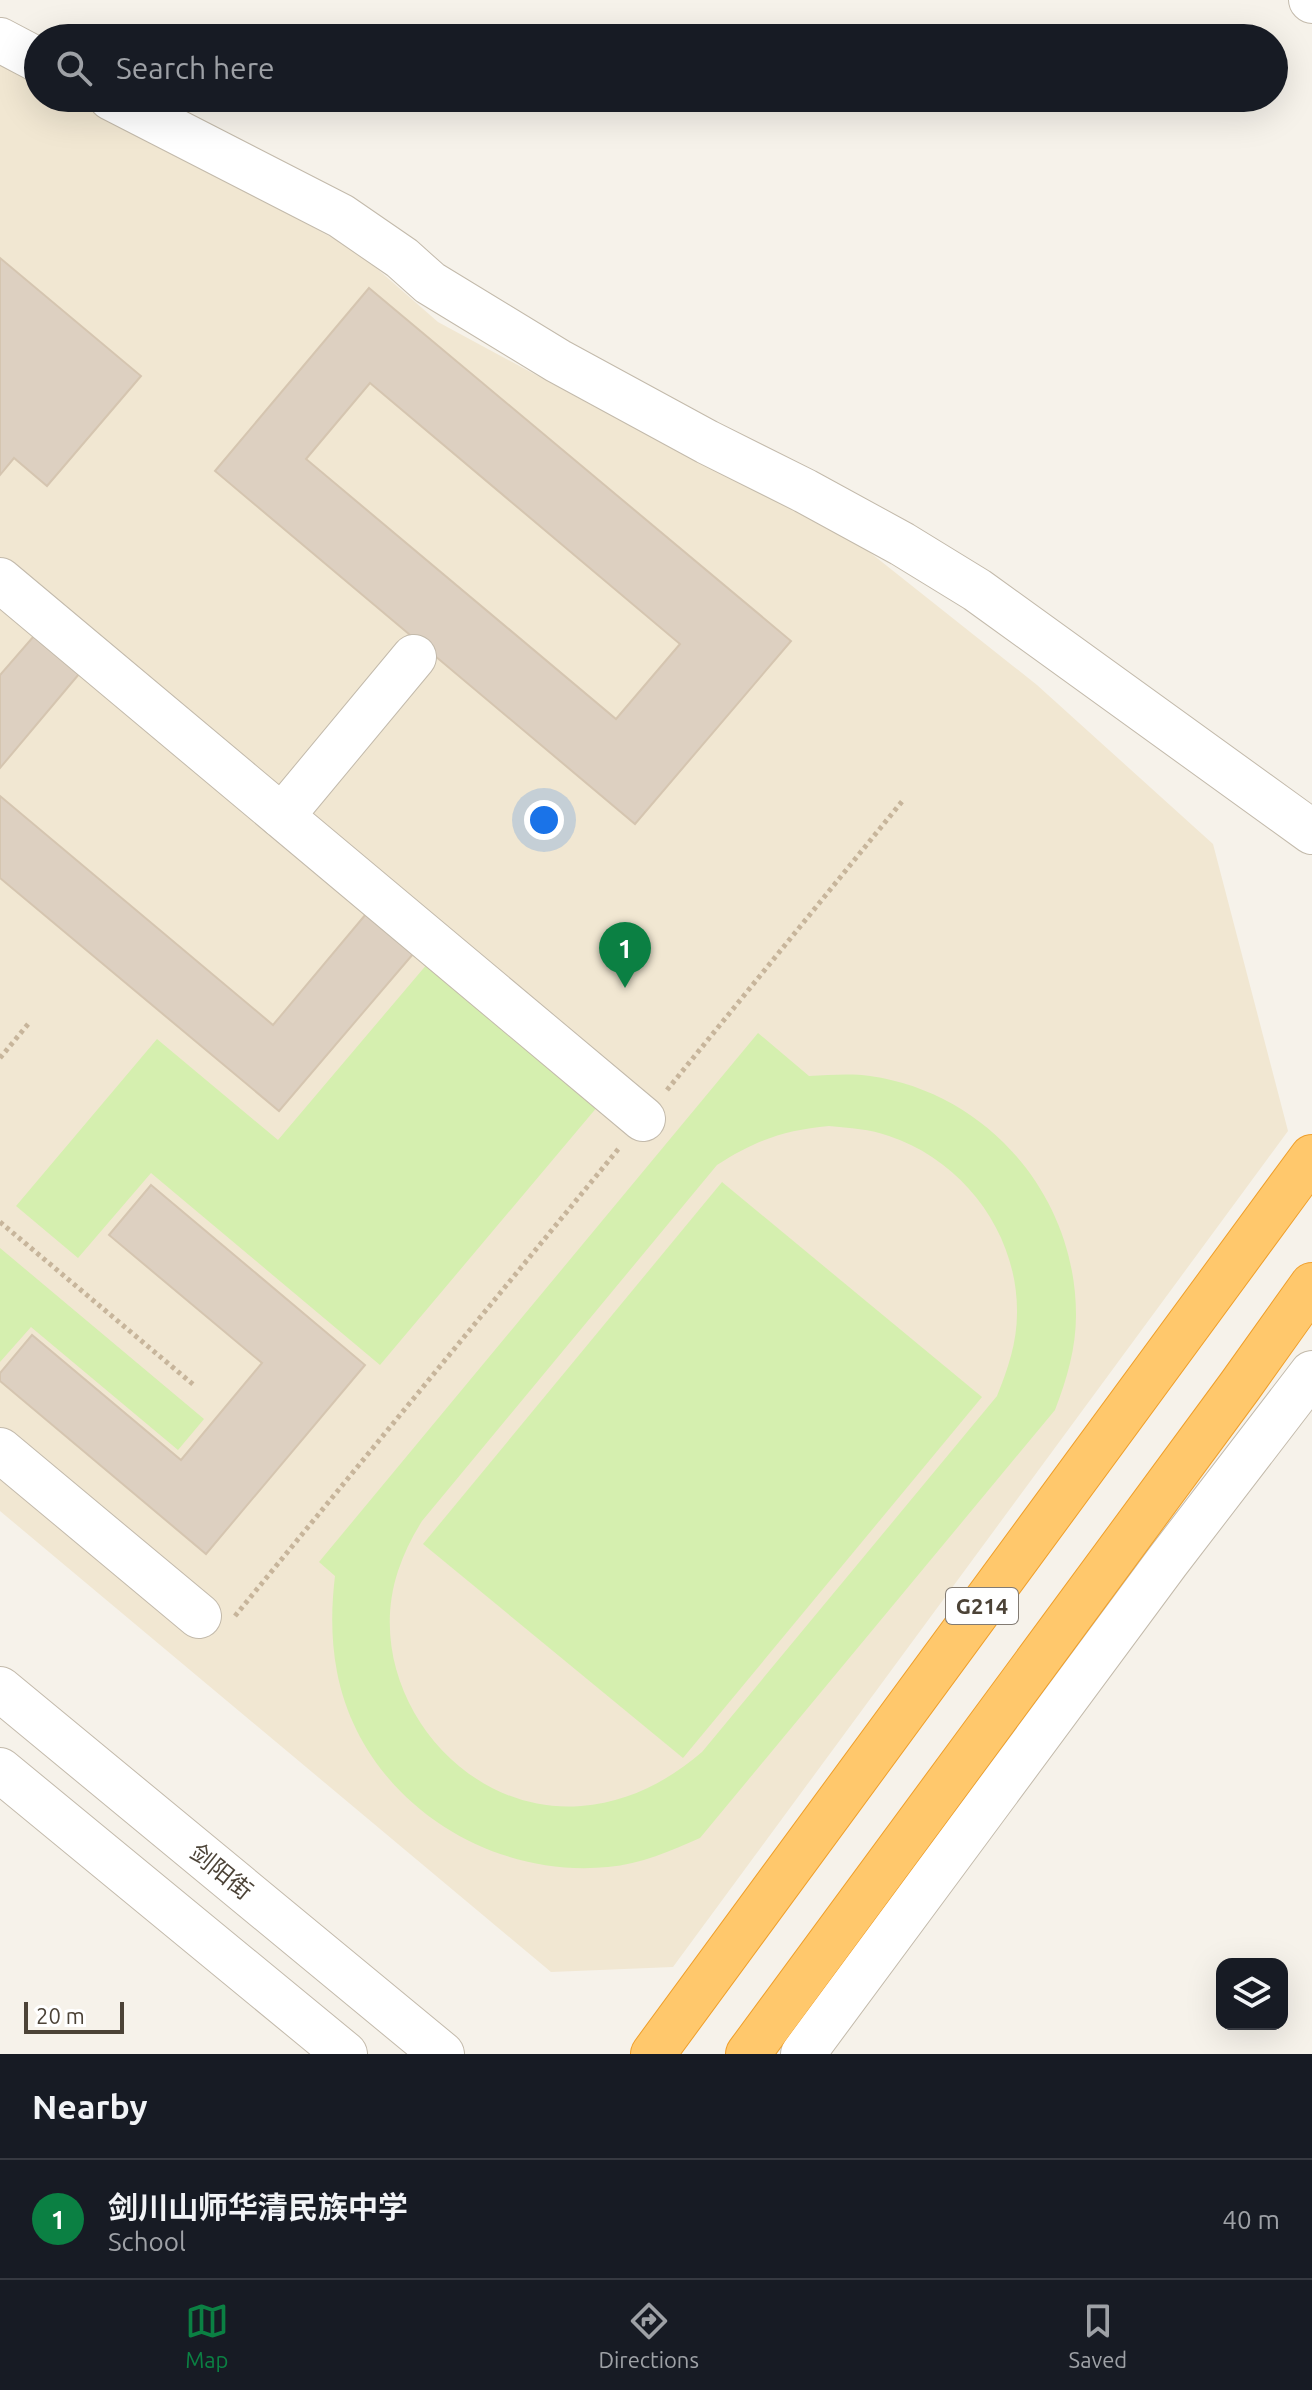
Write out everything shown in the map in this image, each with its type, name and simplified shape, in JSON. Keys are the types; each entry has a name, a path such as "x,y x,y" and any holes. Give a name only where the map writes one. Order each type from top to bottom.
{"highway":[{"name":"G214","path":"653,2054 1312,1157"},
{"path":"748,2054 1312,1285"}],"street":[{"path":"0,40 24,53"},
{"path":"138,112 341,216 402,258 430,283 558,361 805,491 977,590 1312,832"},
{"path":"0,580 643,1119"},
{"path":"282,816 414,657"},
{"path":"803,2054 1167,1562 1312,1373"},
{"path":"0,1450 199,1616"},
{"name":"剑阳街","path":"0,1689 442,2054"},
{"path":"0,1770 345,2054"}],"path":[{"path":"199,1616 227,1626 904,799"},
{"path":"0,1058 29,1023"},
{"path":"0,1222 195,1386"}],"shaded area":[{"path":"0,64 24,76 24,112 95,112 192,161 358,252 438,322 853,539 1037,685 1213,844 1288,1131 673,1967 551,1972 0,1511"}],"green space":[{"path":"428,963 598,1106 380,1365 151,1173 78,1258 16,1206 157,1039 278,1140"},
{"path":"758,1033 809,1076 870,1076 913,1086 952,1104 987,1128 1018,1158 1042,1192 1061,1230 1072,1272 1076,1315 1070,1363 1055,1410 700,1838 632,1863 608,1867 562,1867 517,1859 475,1844 435,1821 401,1792 372,1757 350,1717 337,1672 334,1648 332,1612 335,1576 319,1562","holes":["829,1126 867,1130 916,1148 941,1163 982,1204 997,1229 1015,1284 1015,1334 997,1396 702,1752 689,1763 646,1789 598,1804 537,1803 496,1790 459,1766 430,1735 407,1699 393,1658 390,1615 398,1571 412,1539 422,1521 717,1165 770,1138"]},
{"path":"722,1182 982,1397 683,1758 423,1544"},
{"path":"0,1248 204,1419 178,1450 31,1327 0,1362"}],"building":[{"path":"0,258 141,376 47,486 14,458 0,475"},
{"path":"369,288 791,641 635,824 215,471","holes":["370,383 680,644 616,719 306,459"]},
{"path":"34,636 79,674 0,768 0,675"},
{"path":"0,796 273,1025 366,914 413,954 279,1111 0,878"},
{"path":"151,1185 365,1365 206,1554 0,1381 0,1373 32,1335 181,1460 262,1363 109,1235"}],"place":[{"name":"剑川山师华清民族中学","path":"625,988"}]}
